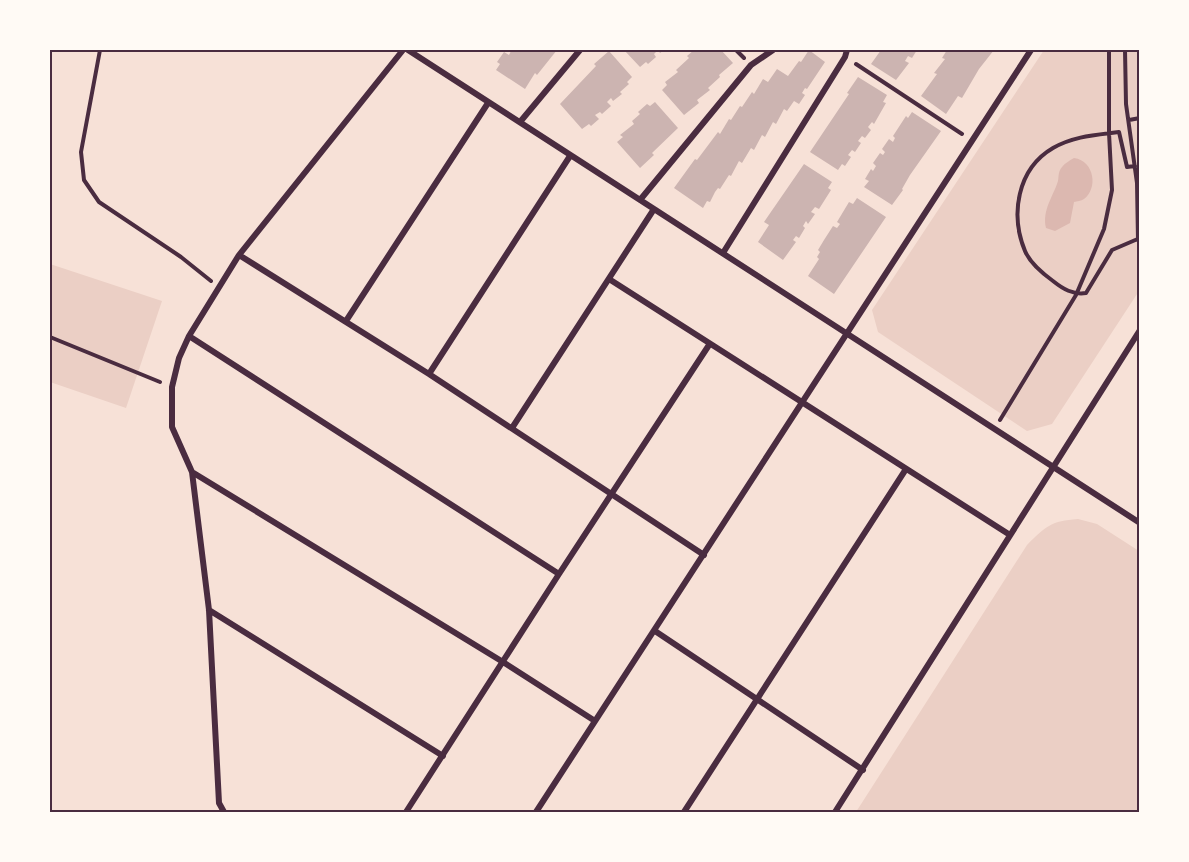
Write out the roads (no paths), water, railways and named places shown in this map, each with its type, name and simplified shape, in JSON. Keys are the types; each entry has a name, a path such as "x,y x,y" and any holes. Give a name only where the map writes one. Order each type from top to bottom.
{"street":[{"path":"224,813 219,803 209,610 192,472 172,427 172,387 179,358 189,336 239,255 403,50"},
{"path":"408,50 1140,524"},
{"path":"520,122 580,50"},
{"path":"640,200 751,65 773,50"},
{"path":"723,253 845,57 847,50"},
{"path":"536,813 1031,50"},
{"path":"346,321 489,103"},
{"path":"429,374 570,156"},
{"path":"512,428 654,209"},
{"path":"239,255 429,374 704,555"},
{"path":"609,279 1010,535"},
{"path":"835,813 1140,330"},
{"path":"189,336 559,574"},
{"path":"406,813 559,574 710,345"},
{"path":"684,813 906,469"},
{"path":"192,472 503,662 595,722"},
{"path":"209,610 443,756"},
{"path":"655,631 862,770"}]}
